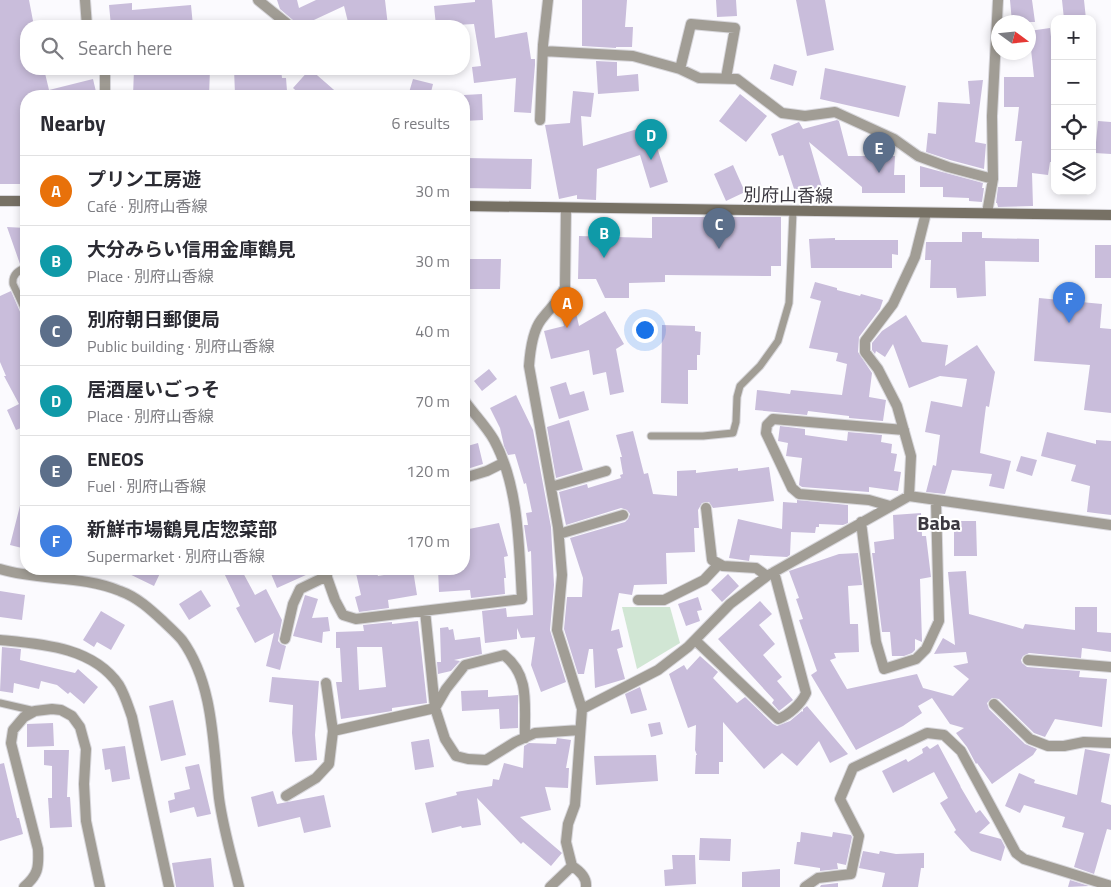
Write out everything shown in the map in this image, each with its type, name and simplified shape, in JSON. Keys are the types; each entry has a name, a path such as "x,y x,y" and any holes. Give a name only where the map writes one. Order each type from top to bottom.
{"main road":[{"path":"0,201 20,201"},
{"name":"別府山香線","path":"470,206 1111,215"}],"street":[{"path":"85,0 87,20"},
{"path":"258,0 283,20"},
{"path":"540,120 543,51 548,0"},
{"path":"987,214 993,179 992,116 998,0"},
{"path":"680,69 691,24 735,28 726,78"},
{"path":"543,51 633,56 680,69 699,78 738,79 782,113 805,116 836,112 894,139 918,156 948,167 993,179"},
{"path":"105,75 105,90"},
{"path":"566,208 565,287 562,295 538,325 529,366 559,534 562,575 557,630 582,709 575,805 568,824 566,842 572,866 581,872 587,883 586,887"},
{"path":"909,496 911,456 897,406 878,369 865,352 866,341 892,304 916,257 926,213"},
{"path":"326,575 335,600 343,615 356,619 522,599 519,548 510,481 494,440 470,408"},
{"path":"890,506 869,500 799,494 792,488 768,438 766,433 767,425 773,419 904,430"},
{"path":"470,476 488,471 503,463"},
{"path":"551,487 606,471"},
{"path":"582,709 658,670 695,640 730,604 771,574 909,496 1111,525"},
{"path":"861,522 876,642 884,669 916,659 926,649 939,621 936,501"},
{"path":"706,508 712,560 723,566 756,568 771,574"},
{"path":"559,534 623,515"},
{"path":"638,600 664,600 704,580 719,564"},
{"path":"0,569 20,574"},
{"path":"695,640 778,719 784,717 802,701 806,693 771,574"},
{"path":"22,575 101,584 120,590 149,608 181,639 199,673 205,694 211,722 220,800 239,887"},
{"path":"285,639 293,604 300,589 321,575"},
{"path":"425,611 435,708 445,739 456,756 486,760 515,742 535,734 580,730"},
{"path":"0,640 50,646 73,652 97,664 108,672 118,684 124,693 132,717 169,887"},
{"path":"333,730 435,708 446,689 466,665 504,655 515,663 524,684 525,738"},
{"path":"1028,660 1111,667"},
{"path":"286,796 316,778 329,764 333,730 326,683"},
{"path":"994,704 1030,738 1048,746 1064,746 1084,742 1111,743"},
{"path":"24,887 33,879 37,872 39,862 38,849 11,743 14,730 24,717 35,711 52,709 61,710 72,716 80,727 86,749 84,784 86,821 100,887"},
{"path":"805,887 818,878 851,874 859,836 840,800 853,768 927,732 944,735 961,751 1016,853 1024,858 1111,886"},
{"path":"550,887 572,866"}],"lane":[{"path":"651,436 733,434 740,386 760,366 778,341 789,303 793,211"},
{"path":"20,270 13,276 12,280 20,298"},
{"path":"0,704 35,711"}],"green space":[{"path":"622,607 670,607 680,643 637,669"}],"building":[{"path":"0,0 29,0 33,20 20,20 20,75 45,75 49,90 20,90 20,184 0,184"},
{"path":"277,0 297,0 299,8 316,0 385,0 387,20 348,20 344,6 314,20 293,20 280,9"},
{"path":"475,0 492,0 495,38 527,32 531,59 535,59 531,113 514,112 516,78 474,83 472,67 481,66 474,24 470,24 470,20 435,20 434,6 475,2"},
{"path":"582,0 627,0 625,27 633,27 632,47 582,46"},
{"path":"716,0 736,0 737,16 717,17"},
{"path":"796,0 825,0 834,50 807,56"},
{"path":"1010,0 1032,0 1034,15 1011,15"},
{"path":"1062,0 1084,0 1086,15 1064,15"},
{"path":"132,3 132,10 191,5 192,20 110,20 109,5"},
{"path":"1050,28 1051,162 1048,175 1032,173 1033,206 998,207 996,203 998,187 1017,187 1022,141 1015,141 1019,107 1004,107 1004,77 1034,77 1032,60 1036,60 1036,30"},
{"path":"596,61 617,62 617,76 638,74 639,91 598,94"},
{"path":"774,64 797,71 793,86 770,79"},
{"path":"825,68 906,86 899,117 820,99"},
{"path":"134,75 210,75 209,90 133,90"},
{"path":"234,75 282,75 282,78 286,78 287,90 235,90"},
{"path":"305,75 317,75 334,90 295,90 293,88"},
{"path":"93,79 96,90 49,90"},
{"path":"413,79 433,84 432,90 410,90"},
{"path":"983,80 975,142 986,144 984,169 926,152 928,133 936,134 938,102 970,104 968,81"},
{"path":"573,91 594,93 591,117 581,116 583,146 650,125 668,182 650,188 640,155 597,169 596,200 577,199 577,195 559,199 545,125 570,123"},
{"path":"482,94 483,120 470,121 470,95"},
{"path":"740,94 767,116 746,142 719,121"},
{"path":"839,121 848,156 895,156 894,175 905,175 905,193 862,193 862,187 809,142 822,187 796,195 783,155 779,156 771,134 799,122 803,129"},
{"path":"1098,121 1111,122 1111,154 1096,153"},
{"path":"470,158 532,159 531,189 470,188"},
{"path":"733,165 745,192 726,201 714,174"},
{"path":"920,166 983,183 982,202 969,201 969,198 943,197 943,187 920,187"},
{"path":"652,217 781,217 781,266 771,266 771,276 665,275 665,282 629,283 629,298 605,298 596,279 578,279 579,236 652,238"},
{"path":"7,227 20,228 20,264"},
{"path":"962,232 982,232 982,238 1039,239 1039,262 985,261 986,296 957,298 956,288 930,288 931,260 925,260 926,242 962,242"},
{"path":"835,238 835,240 898,240 898,255 892,254 892,268 811,268 809,239"},
{"path":"1095,245 1111,245 1111,278 1095,278"},
{"path":"470,259 501,259 500,289 470,289"},
{"path":"815,282 837,288 837,290 883,300 880,309 859,337 858,352 872,373 869,397 886,400 883,421 849,418 849,416 808,411 807,415 755,410 757,390 790,394 791,390 842,395 847,364 836,361 838,353 809,348 821,301 810,298"},
{"path":"11,291 20,312 20,428 16,430 7,410 19,404 4,376 6,376 0,362 0,296"},
{"path":"1039,298 1102,304 1100,328 1111,329 1111,413 1084,410 1090,365 1034,361"},
{"path":"573,299 579,326 605,311 624,344 616,349 624,392 610,395 606,372 593,375 589,350 551,359 544,331 564,326 560,307 565,301"},
{"path":"906,315 922,342 948,345 945,366 977,345 995,372 989,407 986,406 980,453 1011,461 1004,489 989,486 992,474 952,470 945,494 926,492 933,465 936,466 940,435 925,432 931,401 962,407 967,379 940,376 909,388 893,344 885,357 876,351 875,354 872,350 872,343 882,331"},
{"path":"662,325 695,326 695,331 701,332 700,355 697,355 697,370 688,370 688,404 661,403"},
{"path":"489,369 497,379 482,391 474,381"},
{"path":"566,382 570,395 584,391 589,410 559,419 550,387"},
{"path":"516,395 533,430 551,527 554,585 550,630 566,682 541,692 531,665 535,637 521,638 517,628 517,639 485,643 482,611 506,608 507,617 533,615 531,551 528,552 524,525 528,525 526,513 532,512 526,483 524,484 515,454 508,455 500,428 490,408"},
{"path":"569,420 583,470 556,478 547,427"},
{"path":"780,426 805,429 805,435 847,441 848,432 882,435 881,442 892,444 891,453 897,454 894,471 901,472 898,491 869,487 869,492 802,487 799,485 802,458 786,456 788,443 778,441"},
{"path":"633,431 644,474 648,473 653,494 677,496 677,471 696,470 696,473 738,468 738,471 769,467 774,501 713,508 709,502 702,503 698,510 699,528 694,528 695,552 666,553 667,584 634,585 632,595 619,593 611,631 619,629 623,647 617,649 625,679 595,688 593,649 589,649 584,674 578,674 564,629 567,597 582,597 583,578 570,538 625,522 630,514 627,510 621,508 566,525 559,492 587,484 588,488 621,478 620,475 623,474 620,457 622,457 616,435"},
{"path":"1047,432 1096,444 1096,440 1111,441 1111,515 1087,512 1090,486 1071,481 1076,465 1041,456"},
{"path":"478,443 483,464 470,468 470,445"},
{"path":"1021,456 1037,460 1032,476 1016,471"},
{"path":"797,500 848,505 848,523 843,525 819,524 819,527 816,527 815,533 791,532 790,555 787,557 750,555 749,561 729,558 738,519 782,529 783,502 797,503"},
{"path":"20,506 20,548 10,545"},
{"path":"921,513 922,536 926,536 931,577 920,579 922,642 915,639 915,650 912,653 904,656 892,656 890,632 882,632 872,553 875,553 874,542 894,539 893,515"},
{"path":"954,521 976,521 977,556 954,556"},
{"path":"499,523 508,556 504,557 505,594 471,598 470,590 439,592 438,575 470,575 470,529"},
{"path":"858,553 862,585 848,586 850,624 858,624 859,652 834,653 836,658 830,660 847,689 917,674 923,688 953,696 969,679 953,666 968,663 966,652 934,654 943,638 955,645 948,572 966,571 969,614 1023,629 1025,624 1075,630 1075,607 1097,607 1097,632 1111,633 1111,652 1082,648 1081,658 1029,653 1023,656 1021,660 1027,667 1080,671 1079,677 1107,679 1102,727 1055,719 1045,737 1034,733 999,699 992,698 987,703 989,709 1025,744 1037,749 1033,755 992,784 976,764 967,747 956,733 964,728 950,724 932,698 918,706 922,713 903,726 856,750 811,675 817,671 799,620 803,619 796,599 799,598 789,571 839,554"},
{"path":"728,574 739,586 722,602 711,590"},
{"path":"131,575 159,575 154,586"},
{"path":"225,575 244,575 255,595 266,589 282,620 278,641 286,646 280,670 266,666 274,633 255,643 236,608 240,606"},
{"path":"272,575 306,575 277,588"},
{"path":"356,575 414,575 417,595 388,600 389,608 359,612 355,597 361,595"},
{"path":"201,590 211,606 189,620 179,604"},
{"path":"0,591 25,595 22,620 0,617"},
{"path":"305,595 318,599 312,618 328,617 330,631 323,632 322,643 293,636"},
{"path":"698,597 702,610 697,611 700,621 686,626 678,604"},
{"path":"760,601 772,614 759,625 775,644 763,655 782,677 777,681 793,700 779,711 772,703 774,700 718,639"},
{"path":"101,611 125,625 111,650 97,642 94,647 83,640"},
{"path":"418,621 427,703 341,719 336,682 342,682 340,648 336,648 336,632 364,631 363,625 392,622 392,624","holes":["357,647 382,647 386,687 359,690"]},
{"path":"448,627 449,630 453,629 455,640 480,637 482,654 454,660 460,661 451,671 438,674 437,662 441,662 440,628"},
{"path":"2,647 21,649 20,660 75,673 78,669 98,687 84,704 70,692 68,694 57,685 41,681 39,689 14,683 13,693 0,691"},
{"path":"700,656 718,672 713,678 737,703 745,697 777,726 790,721 803,712 803,709 807,706 848,754 830,763 819,741 797,766 782,753 764,769 723,722 723,762 719,762 719,774 695,774 697,755 695,750 696,725 688,728 669,674 684,665 687,670"},
{"path":"272,677 319,681 315,735 317,760 295,762 292,733 293,705 269,702"},
{"path":"640,687 647,710 631,714 625,694"},
{"path":"488,690 488,697 518,695 518,728 500,729 499,709 462,711 461,691"},
{"path":"173,700 186,755 161,761 149,706"},
{"path":"660,722 663,734 651,737 648,724"},
{"path":"53,723 54,746 27,747 27,724"},
{"path":"557,738 571,740 566,768 569,768 568,788 545,787 551,810 520,817 562,853 551,866 523,842 521,844 477,798 481,825 462,828 461,826 432,833 425,803 457,795 456,792 492,786 493,779 499,780 504,763 523,768 524,746 529,743 556,744"},
{"path":"429,739 434,767 415,770 411,742"},
{"path":"938,744 976,813 980,810 990,823 979,833 1001,839 1005,847 1001,861 971,851 954,832 956,830 940,803 948,798 934,772 893,793 882,771 906,759 908,762 923,753 922,749 927,746 930,749"},
{"path":"125,746 130,779 112,782 110,769 105,770 102,749"},
{"path":"1085,749 1110,754 1101,802 1111,805 1111,830 1107,829 1094,874 1074,867 1084,833 1062,827 1065,817 1024,805 1020,813 1005,806 1019,773 1035,780 1034,783 1077,795"},
{"path":"44,750 69,750 67,797 70,797 72,827 50,828 48,798 52,798 52,766 44,765"},
{"path":"656,755 658,781 596,785 594,756"},
{"path":"4,763 17,818 19,818 23,834 0,841 0,764"},
{"path":"199,764 211,814 197,817 194,807 170,813 168,801 175,799 174,793 190,789 185,767"},
{"path":"273,791 277,804 324,795 331,827 304,833 300,817 258,827 251,797"},
{"path":"801,832 832,837 833,832 851,835 846,865 837,863 838,869 820,871 820,868 794,864 797,842 800,842"},
{"path":"700,838 731,839 730,861 699,860"},
{"path":"863,851 879,854 880,851 896,854 924,853 924,868 921,868 918,887 882,887 885,873 859,868"},
{"path":"672,855 695,855 696,884 665,886 664,870 673,869"},
{"path":"211,858 214,887 176,887 172,863"},
{"path":"780,869 780,887 742,887 742,872"},
{"path":"1070,880 1089,886 1068,887"},
{"path":"838,883 838,887 820,887 821,885"}],"place":[{"name":"居酒屋いごっそ","path":"651,160"},
{"name":"ENEOS","path":"879,173"},
{"name":"別府朝日郵便局","path":"719,249"},
{"name":"大分みらい信用金庫鶴見","path":"604,258"},
{"name":"新鮮市場鶴見店惣菜部","path":"1069,323"},
{"name":"プリン工房遊","path":"567,328"}],"district":[{"name":"Baba","path":"939,522"}]}
